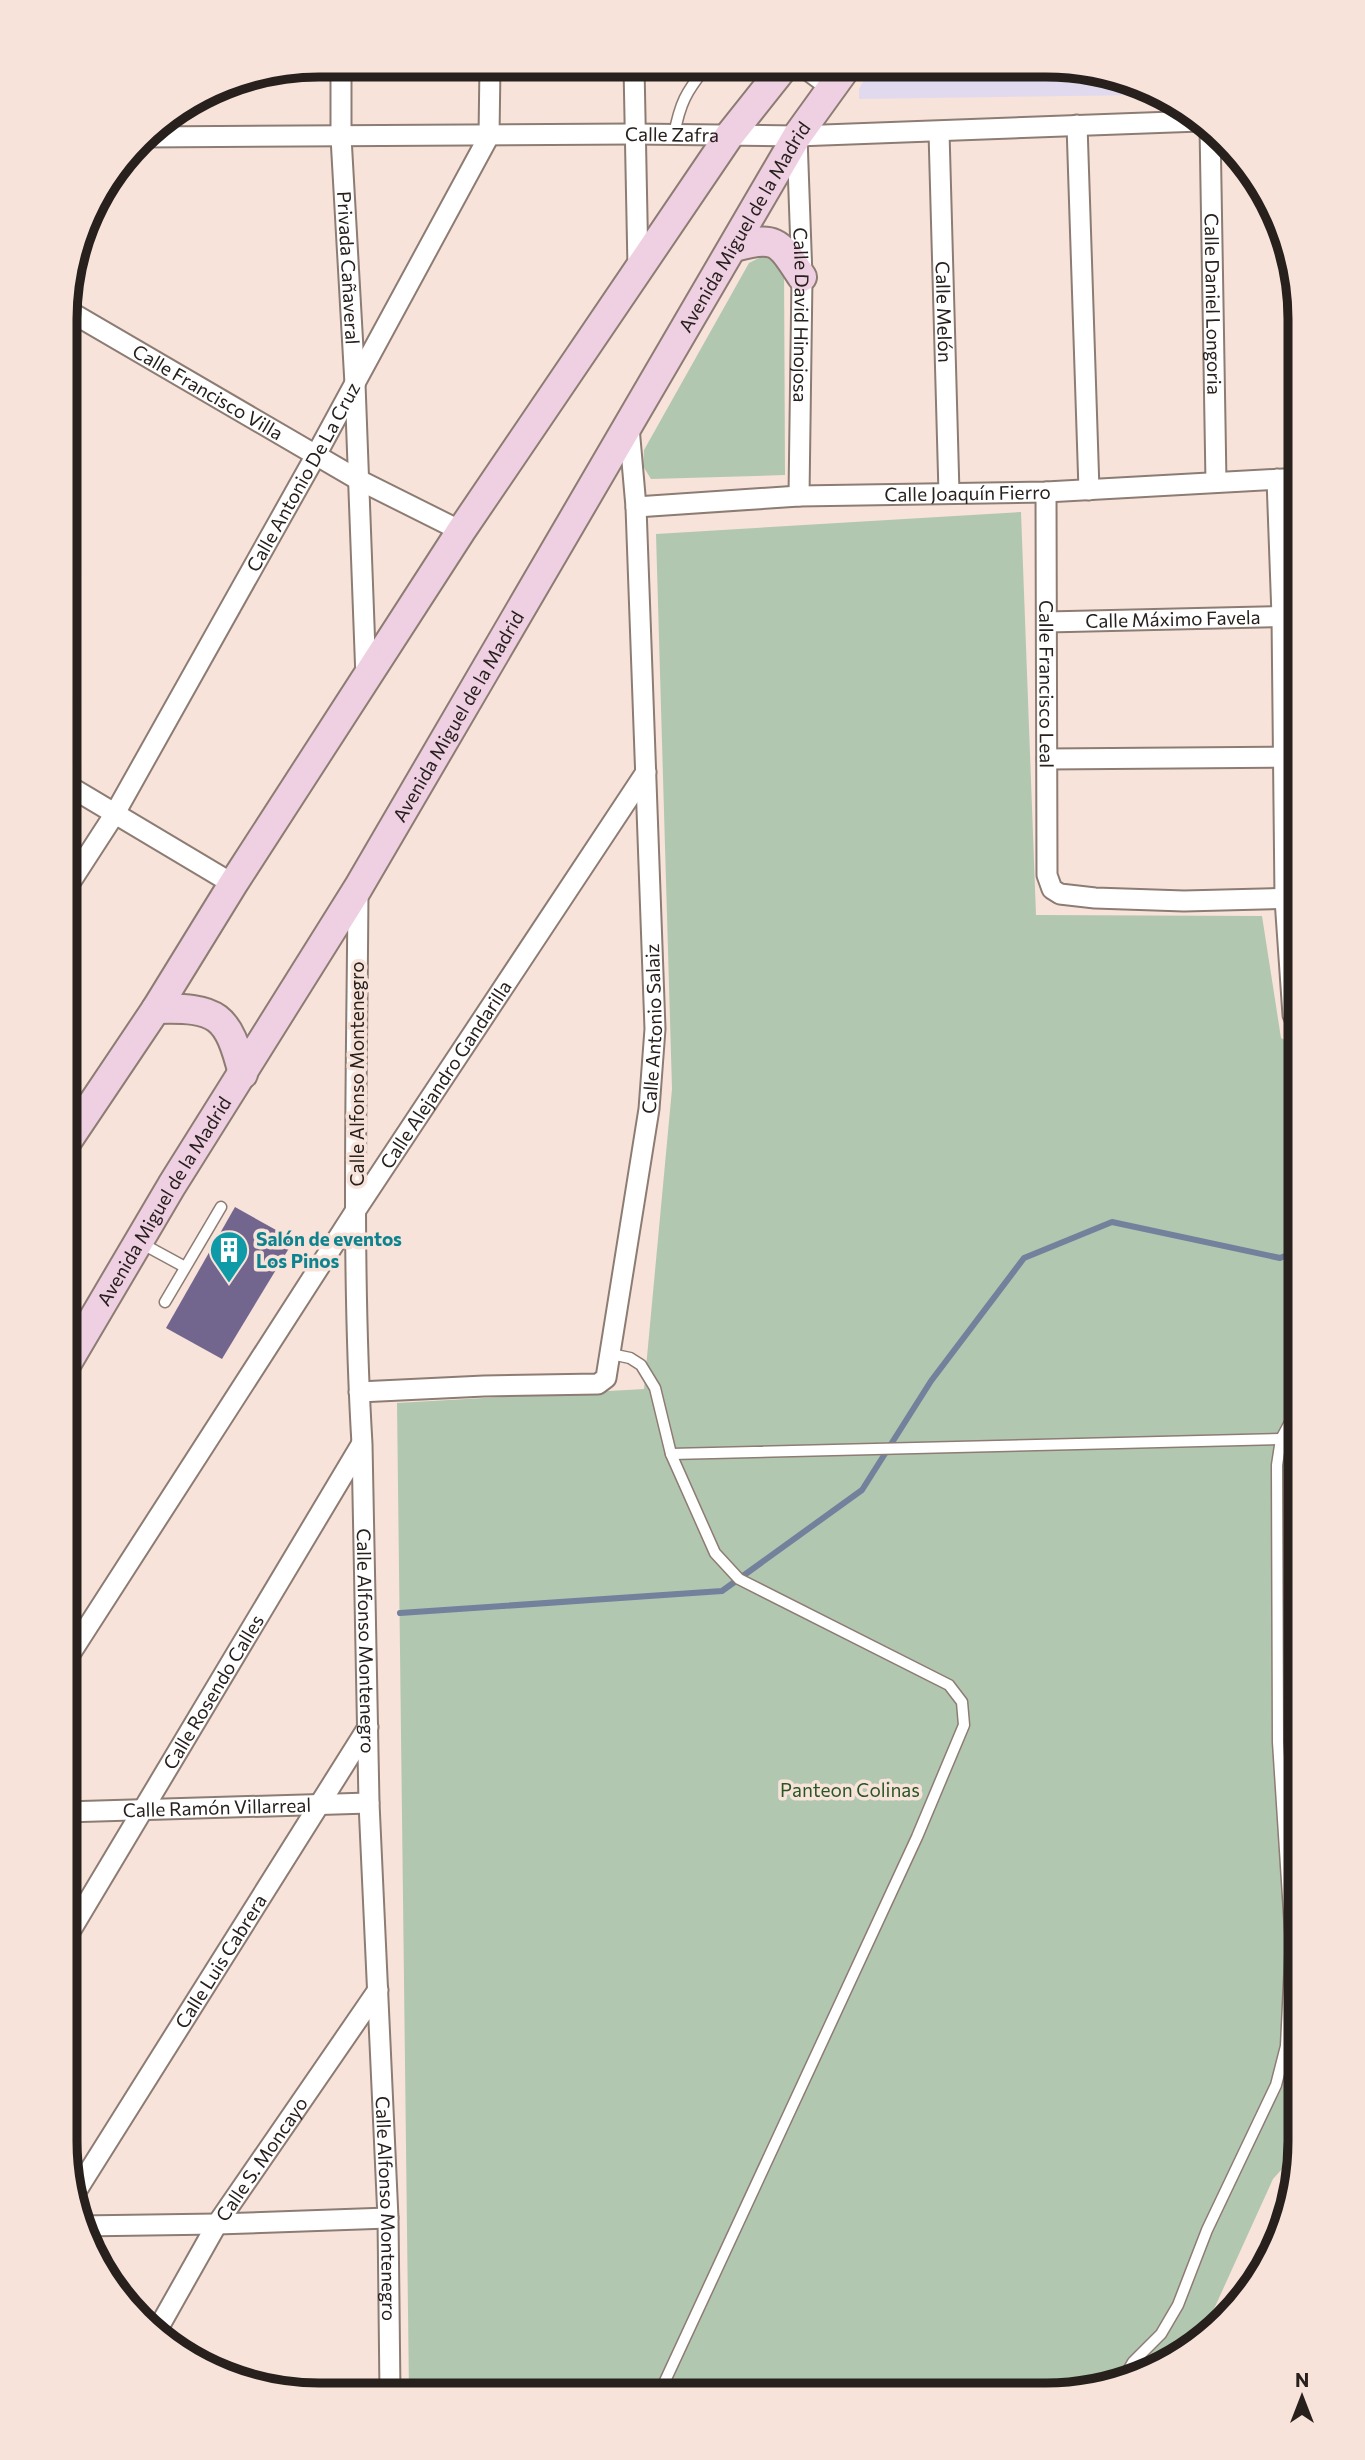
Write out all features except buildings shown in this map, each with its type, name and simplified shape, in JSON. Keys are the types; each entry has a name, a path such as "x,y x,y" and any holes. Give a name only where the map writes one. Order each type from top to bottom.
{"main road":[{"path":"77,1127 156,1009 233,884 461,531 729,136 776,77"},
{"name":"Avenida Miguel de la Madrid","path":"77,1346 358,888 797,136 839,78"},
{"path":"734,247 756,241 772,243 784,250 802,277"},
{"path":"156,1009 197,1010 222,1023 235,1041 243,1074"}],"street":[{"name":"Privada Cañaveral","path":"341,78 341,137 355,384 366,680"},
{"path":"489,136 490,78"},
{"path":"634,78 638,268"},
{"name":"Calle Zafra","path":"160,137 633,134 797,136 1185,122"},
{"path":"1077,125 1088,490"},
{"name":"Calle Melón","path":"939,132 949,493"},
{"name":"Calle Antonio De La Cruz","path":"77,872 114,815 316,455 489,136"},
{"name":"Calle David Hinojosa","path":"797,136 802,277 799,496"},
{"name":"Calle Daniel Longoria","path":"1210,142 1216,482"},
{"name":"Calle Francisco Villa","path":"77,316 357,479 461,531"},
{"name":"Calle Antonio Salaiz","path":"359,1392 598,1384 606,1378 654,1071 654,984 636,507 629,427"},
{"path":"1277,479 1288,585"},
{"name":"Calle Joaquín Fierro","path":"636,507 799,496 1046,492 1288,479"},
{"name":"Calle Francisco Leal","path":"1046,492 1047,875 1052,889 1060,894 1095,898 1184,901 1288,898"},
{"name":"Calle Máximo Favela","path":"1047,622 1288,616"},
{"path":"1047,759 1288,757"},
{"name":"Calle Alejandro Gandarilla","path":"77,1643 356,1210 646,772"},
{"path":"77,791 233,884"},
{"name":"Calle Alfonso Montenegro","path":"358,888 356,1210 359,1392 369,1803 388,2218 390,2383"},
{"name":"Calle Rosendo Calles","path":"77,1920 362,1444"},
{"name":"Calle Luis Cabrera","path":"81,2183 368,1727"},
{"name":"Calle Ramón Villarreal","path":"77,1812 369,1803"},
{"name":"Calle S. Moncayo","path":"161,2324 217,2224 377,1990"},
{"path":"92,2225 388,2218"}],"lane":[{"path":"674,135 679,107 698,77"},
{"path":"165,1302 221,1206"},
{"path":"139,1242 185,1267"},
{"path":"611,1354 630,1358 641,1365 648,1377 654,1388 671,1454 715,1553 739,1579 949,1685 962,1702 964,1725 917,1837 664,2383"},
{"path":"1287,1427 1281,1439 1277,1465 1276,1548 1278,1742 1287,1883"},
{"path":"671,1454 1281,1439"},
{"path":"1130,2368 1161,2334 1178,2305 1207,2230 1276,2085 1286,2046 1287,2024"}],"shaded area":[{"path":"866,77 1046,77 1093,82 1136,95 859,99 859,89"}],"green space":[{"path":"771,252 784,263 785,475 651,479 643,466 644,450 749,263"},
{"name":"Panteon Colinas","path":"1021,512 1036,915 1262,916 1281,1038 1288,1041 1287,2157 1286,2165 1273,2179 1209,2319 1180,2342 1153,2358 1124,2370 1093,2378 1046,2383 409,2383 397,1403 644,1389 672,1089 656,534"}],"waterway":[{"path":"400,1613 722,1591 862,1490 931,1381 1024,1258 1112,1222 1280,1258 1287,1255"}],"place":[{"name":"Salón de eventos Los Pinos","path":"229,1284"}]}
